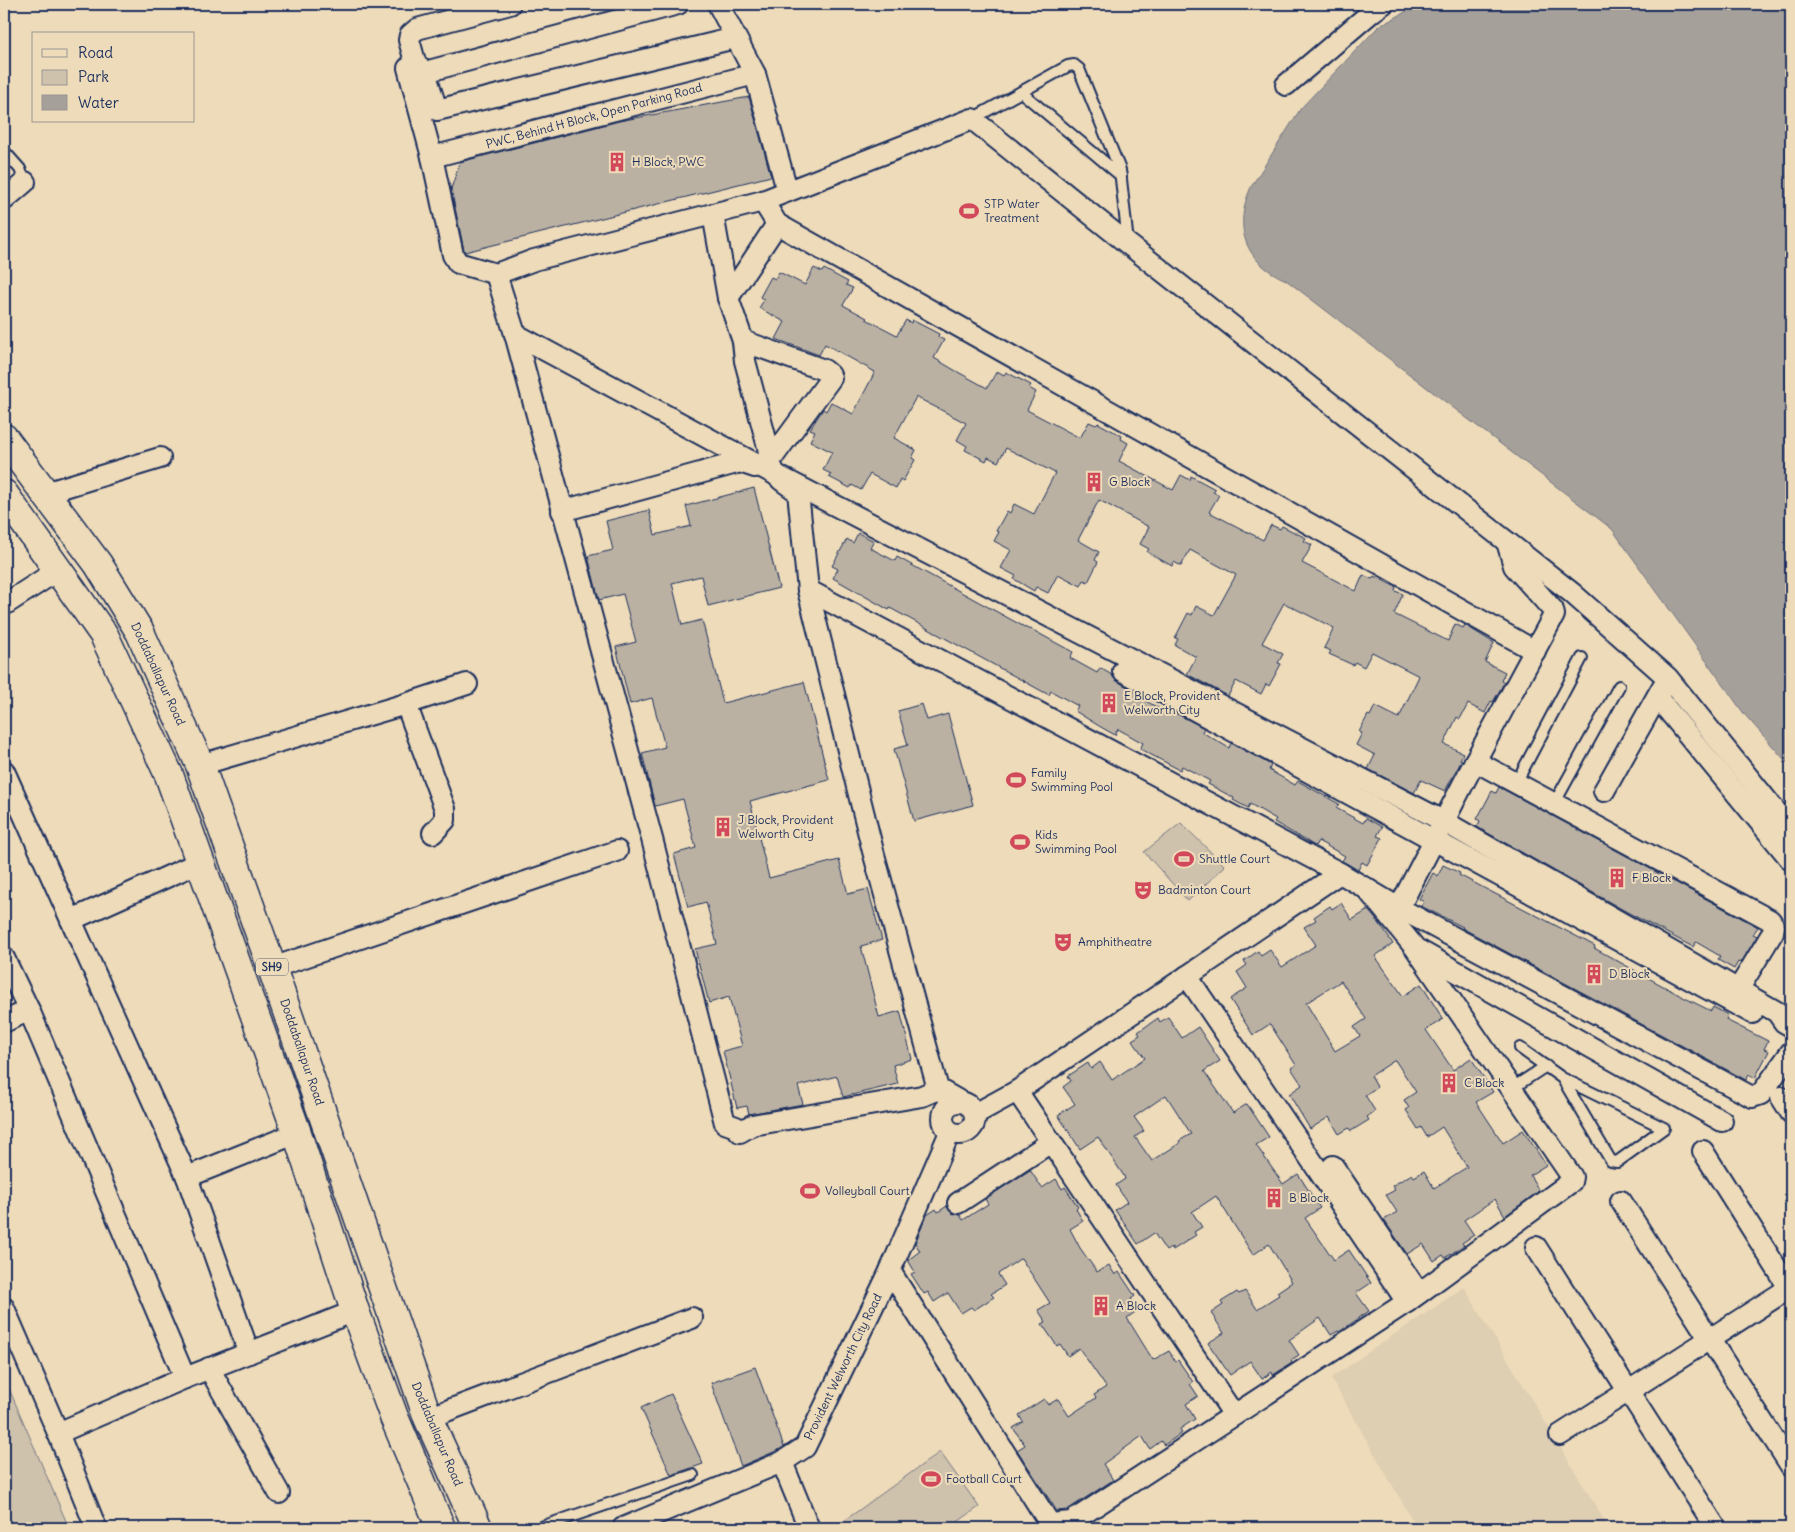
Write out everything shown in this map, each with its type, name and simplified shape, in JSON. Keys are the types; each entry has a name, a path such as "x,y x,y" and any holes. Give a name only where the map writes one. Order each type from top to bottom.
{"main road":[{"name":"Doddaballapur Road","path":"4,438 98,564 140,632 200,764 428,1418 478,1528"},
{"name":"SH9","path":"4,494 104,634 169,775 297,1133 355,1310 396,1424 440,1528"}],"street":[{"path":"510,4 417,29 410,35 409,40 437,110 735,38"},
{"path":"678,4 421,68 408,68 432,157 454,255 458,263 496,274 534,260 763,201 972,118 1128,244 1572,593 1668,678 1791,830"},
{"path":"718,4 755,74 787,190"},
{"path":"1286,85 1373,11 1384,4"},
{"name":"PWC, Behind H Block, Open Parking Road","path":"432,157 755,74"},
{"path":"4,200 25,182"},
{"path":"763,201 777,224 1535,651"},
{"path":"713,214 728,298 743,341 745,361 768,447 770,468"},
{"path":"728,298 777,224"},
{"path":"496,274 515,334 652,839 725,1123 736,1127 740,1132 752,1125 922,1096 938,1090"},
{"path":"515,334 1443,822 1777,1012 1788,1024"},
{"path":"743,341 824,370 830,374 831,378 770,468"},
{"path":"45,493 160,458"},
{"path":"562,511 740,462 770,468 798,492 1433,840 1771,1023 1788,1024"},
{"path":"798,492 808,590 873,851 938,1090 968,1108 975,1120 969,1131 963,1134 950,1132 942,1122 944,1110 948,1105 955,1102 968,1108 1022,1087 1340,873"},
{"path":"1399,908 1554,612 1512,563 1507,542"},
{"path":"4,605 58,570"},
{"path":"808,590 1340,873 1399,908 1752,1097 1760,1094 1791,1052"},
{"path":"1604,791 1668,678"},
{"path":"200,764 406,704 467,684"},
{"path":"1657,697 1791,860"},
{"path":"406,704 445,809 445,820 433,833"},
{"path":"1475,760 1770,920 1774,926 1773,932 1738,990"},
{"path":"4,771 187,1177 249,1353"},
{"path":"272,968 617,851"},
{"path":"71,920 200,862"},
{"path":"890,1271 1050,1524 1071,1522 1413,1297 1571,1182 1572,1177 1416,948 1366,888"},
{"path":"1416,948 1722,1121"},
{"path":"4,958 29,1010 185,1378"},
{"path":"1192,972 1413,1297"},
{"path":"4,1022 29,1010"},
{"path":"1022,1087 1051,1142 1239,1412"},
{"path":"1022,1087 1239,1412"},
{"name":"Provident Welworth City Road","path":"623,1528 782,1462 805,1447 890,1271 950,1132"},
{"path":"187,1177 297,1133"},
{"path":"958,1203 1051,1142"},
{"path":"1560,1434 1791,1289 1703,1151"},
{"path":"1621,1201 1791,1466"},
{"path":"1536,1247 1716,1528"},
{"path":"4,1308 58,1433 96,1528"},
{"path":"58,1433 209,1368 355,1310"},
{"path":"428,1418 692,1318"},
{"path":"209,1368 280,1492"},
{"path":"782,1462 809,1528"}],"lane":[{"path":"972,118 1074,64 1079,69 1122,177 1128,244"},
{"path":"1021,92 1122,177"},
{"path":"4,151 20,169 25,182"},
{"path":"1516,783 1582,658"},
{"path":"1554,804 1619,686"},
{"path":"1520,1048 1562,1078 1664,1128 1617,1162 1611,1161 1562,1078"},
{"path":"1511,1090 1546,1066"},
{"path":"538,1528 693,1475"}],"shaded area":[{"path":"1464,1287 1609,1528 1417,1528 1331,1378"}],"green space":[{"name":"Shuttle Court","path":"1181,823 1225,866 1188,901 1144,852"},
{"path":"4,1377 69,1528 4,1528"},
{"name":"Football Court","path":"940,1452 979,1507 949,1528 834,1528"}],"water":[{"path":"1420,4 1791,4 1791,767 1745,715 1612,529 1286,280 1260,264 1246,242 1243,216 1251,187 1301,108 1378,27"}],"building":[{"name":"H Block, PWC","path":"749,97 771,176 465,252 451,189 460,162 619,121"},
{"name":"G Block","path":"814,268 822,272 824,269 848,282 846,285 853,288 843,305 866,319 897,335 906,320 911,323 912,320 939,334 938,337 944,340 934,358 987,388 997,371 1004,375 1006,372 1031,385 1029,388 1036,392 1027,410 1080,438 1089,422 1096,425 1098,423 1122,436 1121,439 1128,443 1119,461 1173,490 1181,475 1190,480 1191,476 1215,489 1213,492 1219,495 1209,512 1263,540 1271,525 1280,529 1282,526 1306,538 1304,541 1312,545 1302,563 1356,591 1363,575 1372,579 1374,576 1396,587 1395,591 1403,594 1394,614 1448,641 1455,624 1463,628 1465,625 1494,643 1485,662 1505,672 1501,681 1504,683 1485,713 1468,704 1460,719 1457,717 1444,744 1463,753 1460,760 1462,760 1445,791 1421,780 1414,793 1368,769 1375,755 1356,745 1362,733 1359,732 1375,706 1399,718 1419,676 1372,652 1364,667 1355,662 1353,665 1329,654 1331,651 1324,648 1334,628 1284,603 1262,643 1283,654 1278,663 1281,664 1269,686 1266,684 1261,694 1236,681 1228,696 1187,674 1196,657 1175,645 1178,639 1175,638 1188,613 1192,615 1196,606 1214,615 1236,575 1190,550 1181,566 1174,562 1172,566 1147,552 1149,549 1140,544 1149,527 1099,500 1078,540 1099,552 1095,560 1098,562 1088,582 1084,580 1081,586 1058,574 1048,593 1036,587 1034,591 1014,579 1016,576 1001,568 1011,550 994,541 999,532 996,531 1007,511 1010,513 1014,504 1034,514 1055,473 1006,448 998,462 988,457 986,461 965,450 967,446 957,440 966,423 916,397 894,438 916,450 912,458 915,460 903,481 900,479 896,488 870,474 861,490 852,485 850,488 829,477 831,474 823,470 832,452 810,441 815,431 810,429 823,409 826,411 831,402 853,414 875,372 825,344 819,355 776,339 785,322 759,308 764,300 760,297 771,277 775,279 779,272 805,285"},
{"name":"J Block, Provident Welworth City","path":"754,488 779,588 708,606 701,576 672,583 682,625 702,620 723,703 804,682 829,780 750,801 769,878 839,860 848,894 868,889 882,940 861,946 879,1017 900,1011 912,1059 893,1065 898,1084 843,1097 837,1076 798,1086 803,1104 749,1114 747,1106 737,1108 723,1051 742,1046 729,997 709,1003 695,949 717,944 706,902 688,907 674,854 696,848 683,799 655,806 642,753 665,747 652,698 630,704 616,647 636,642 623,594 599,600 588,556 613,550 606,521 649,510 655,535 691,526 686,506"},
{"name":"E Block, Provident Welworth City","path":"858,533 874,541 870,548 895,561 897,557 1031,629 1073,652 1070,658 1097,673 1100,668 1112,675 1117,681 1138,693 1137,696 1162,710 1164,707 1204,728 1202,732 1229,748 1231,743 1271,765 1269,770 1295,785 1298,781 1339,804 1336,808 1363,823 1366,818 1382,827 1377,836 1382,838 1367,865 1362,862 1358,870 1342,861 1345,856 1318,841 1315,846 1274,822 1276,819 1250,804 1248,808 1233,800 1234,798 1208,784 1210,781 1182,766 1180,770 1140,749 1143,743 1118,729 1115,735 1099,726 1075,711 1078,706 1051,691 1049,695 833,578 838,569 832,566 847,539 853,543"},
{"path":"922,704 927,720 948,714 973,805 914,821 894,749 908,745 898,711"},
{"name":"F Block","path":"1499,787 1758,927 1753,934 1757,936 1741,963 1738,962 1734,969 1718,960 1720,956 1696,942 1693,947 1477,827 1480,821 1477,819 1492,791 1496,793"},
{"name":"D Block","path":"1443,865 1595,946 1594,948 1683,997 1711,1011 1713,1007 1728,1015 1726,1020 1768,1041 1764,1049 1769,1051 1755,1078 1749,1075 1746,1080 1421,906 1424,902 1419,899 1433,873 1438,876"},
{"name":"C Block","path":"1341,903 1352,920 1368,910 1379,923 1393,944 1375,956 1403,996 1421,984 1443,1019 1426,1030 1453,1070 1471,1058 1493,1092 1476,1102 1503,1143 1523,1130 1546,1165 1530,1175 1539,1191 1505,1216 1495,1199 1464,1220 1474,1235 1462,1243 1464,1245 1445,1258 1443,1255 1434,1261 1423,1244 1407,1254 1384,1220 1397,1212 1386,1195 1395,1190 1392,1186 1412,1174 1414,1177 1424,1171 1434,1188 1467,1167 1442,1127 1427,1137 1421,1127 1418,1129 1406,1110 1409,1108 1404,1100 1416,1092 1395,1060 1371,1076 1377,1087 1365,1095 1375,1111 1367,1117 1369,1120 1351,1131 1349,1128 1339,1134 1329,1117 1310,1129 1289,1094 1302,1085 1291,1068 1296,1065 1270,1024 1253,1035 1230,999 1247,988 1237,972 1247,965 1244,961 1258,951 1261,956 1270,950 1282,967 1316,945 1304,927 1316,920 1314,917 1330,906 1332,909","holes":["1341,981 1366,1019 1354,1027 1360,1036 1335,1051 1306,1003"]},
{"name":"B Block","path":"1168,1017 1182,1038 1198,1027 1220,1061 1204,1071 1233,1113 1247,1104 1269,1137 1256,1145 1283,1184 1298,1174 1320,1208 1305,1218 1334,1260 1349,1250 1371,1283 1356,1293 1369,1311 1339,1332 1331,1335 1320,1318 1289,1340 1299,1355 1291,1360 1292,1363 1273,1375 1272,1372 1262,1379 1250,1361 1230,1375 1208,1343 1224,1333 1211,1313 1223,1305 1221,1302 1237,1292 1239,1294 1245,1291 1257,1309 1279,1295 1277,1292 1292,1282 1269,1244 1253,1255 1216,1196 1192,1212 1202,1227 1194,1232 1196,1235 1173,1250 1172,1247 1166,1251 1154,1233 1138,1244 1115,1210 1127,1202 1116,1185 1125,1179 1124,1176 1098,1137 1080,1149 1058,1115 1075,1104 1063,1087 1071,1081 1068,1076 1088,1063 1091,1069 1100,1062 1112,1080 1145,1058 1132,1040 1140,1035 1138,1032 1158,1018 1160,1022","holes":["1166,1095 1191,1134 1152,1161 1135,1137 1144,1131 1134,1117"]},
{"name":"A Block","path":"1030,1170 1042,1188 1056,1179 1062,1189 1065,1187 1078,1207 1076,1209 1083,1221 1070,1229 1080,1248 1097,1272 1109,1265 1115,1275 1119,1272 1135,1296 1131,1299 1138,1310 1127,1318 1153,1360 1169,1351 1176,1362 1178,1360 1193,1382 1190,1384 1198,1396 1186,1404 1195,1419 1180,1429 1182,1433 1164,1445 1161,1441 1150,1449 1142,1436 1103,1464 1113,1480 1067,1510 1057,1511 1017,1450 1025,1445 1013,1428 1023,1422 1019,1415 1044,1399 1048,1405 1058,1399 1069,1416 1096,1398 1094,1395 1106,1387 1079,1348 1068,1356 1060,1344 1057,1346 1042,1324 1046,1322 1038,1310 1050,1303 1021,1258 998,1274 1005,1285 991,1294 994,1297 974,1310 971,1307 961,1313 948,1293 934,1302 928,1292 924,1294 911,1274 915,1272 908,1260 920,1251 915,1243 927,1215 936,1209 938,1212 947,1206 952,1213 960,1215 963,1220 988,1204 985,1199"},
{"path":"755,1367 784,1447 741,1466 711,1383"},
{"path":"671,1394 703,1464 671,1475 641,1408"}],"place":[{"name":"H Block, PWC","path":"617,162"},
{"name":"STP Water Treatment","path":"969,211"},
{"name":"G Block","path":"1094,482"},
{"name":"E Block, Provident Welworth City","path":"1109,703"},
{"name":"Family Swimming Pool","path":"1016,780"},
{"name":"J Block, Provident Welworth City","path":"723,827"},
{"name":"Kids Swimming Pool","path":"1020,842"},
{"name":"Shuttle Court","path":"1184,859"},
{"name":"F Block","path":"1617,878"},
{"name":"Badminton Court","path":"1143,890"},
{"name":"Amphitheatre","path":"1063,942"},
{"name":"D Block","path":"1594,974"},
{"name":"C Block","path":"1449,1083"},
{"name":"Volleyball Court","path":"810,1191"},
{"name":"B Block","path":"1274,1198"},
{"name":"A Block","path":"1101,1306"},
{"name":"Football Court","path":"931,1479"}]}
